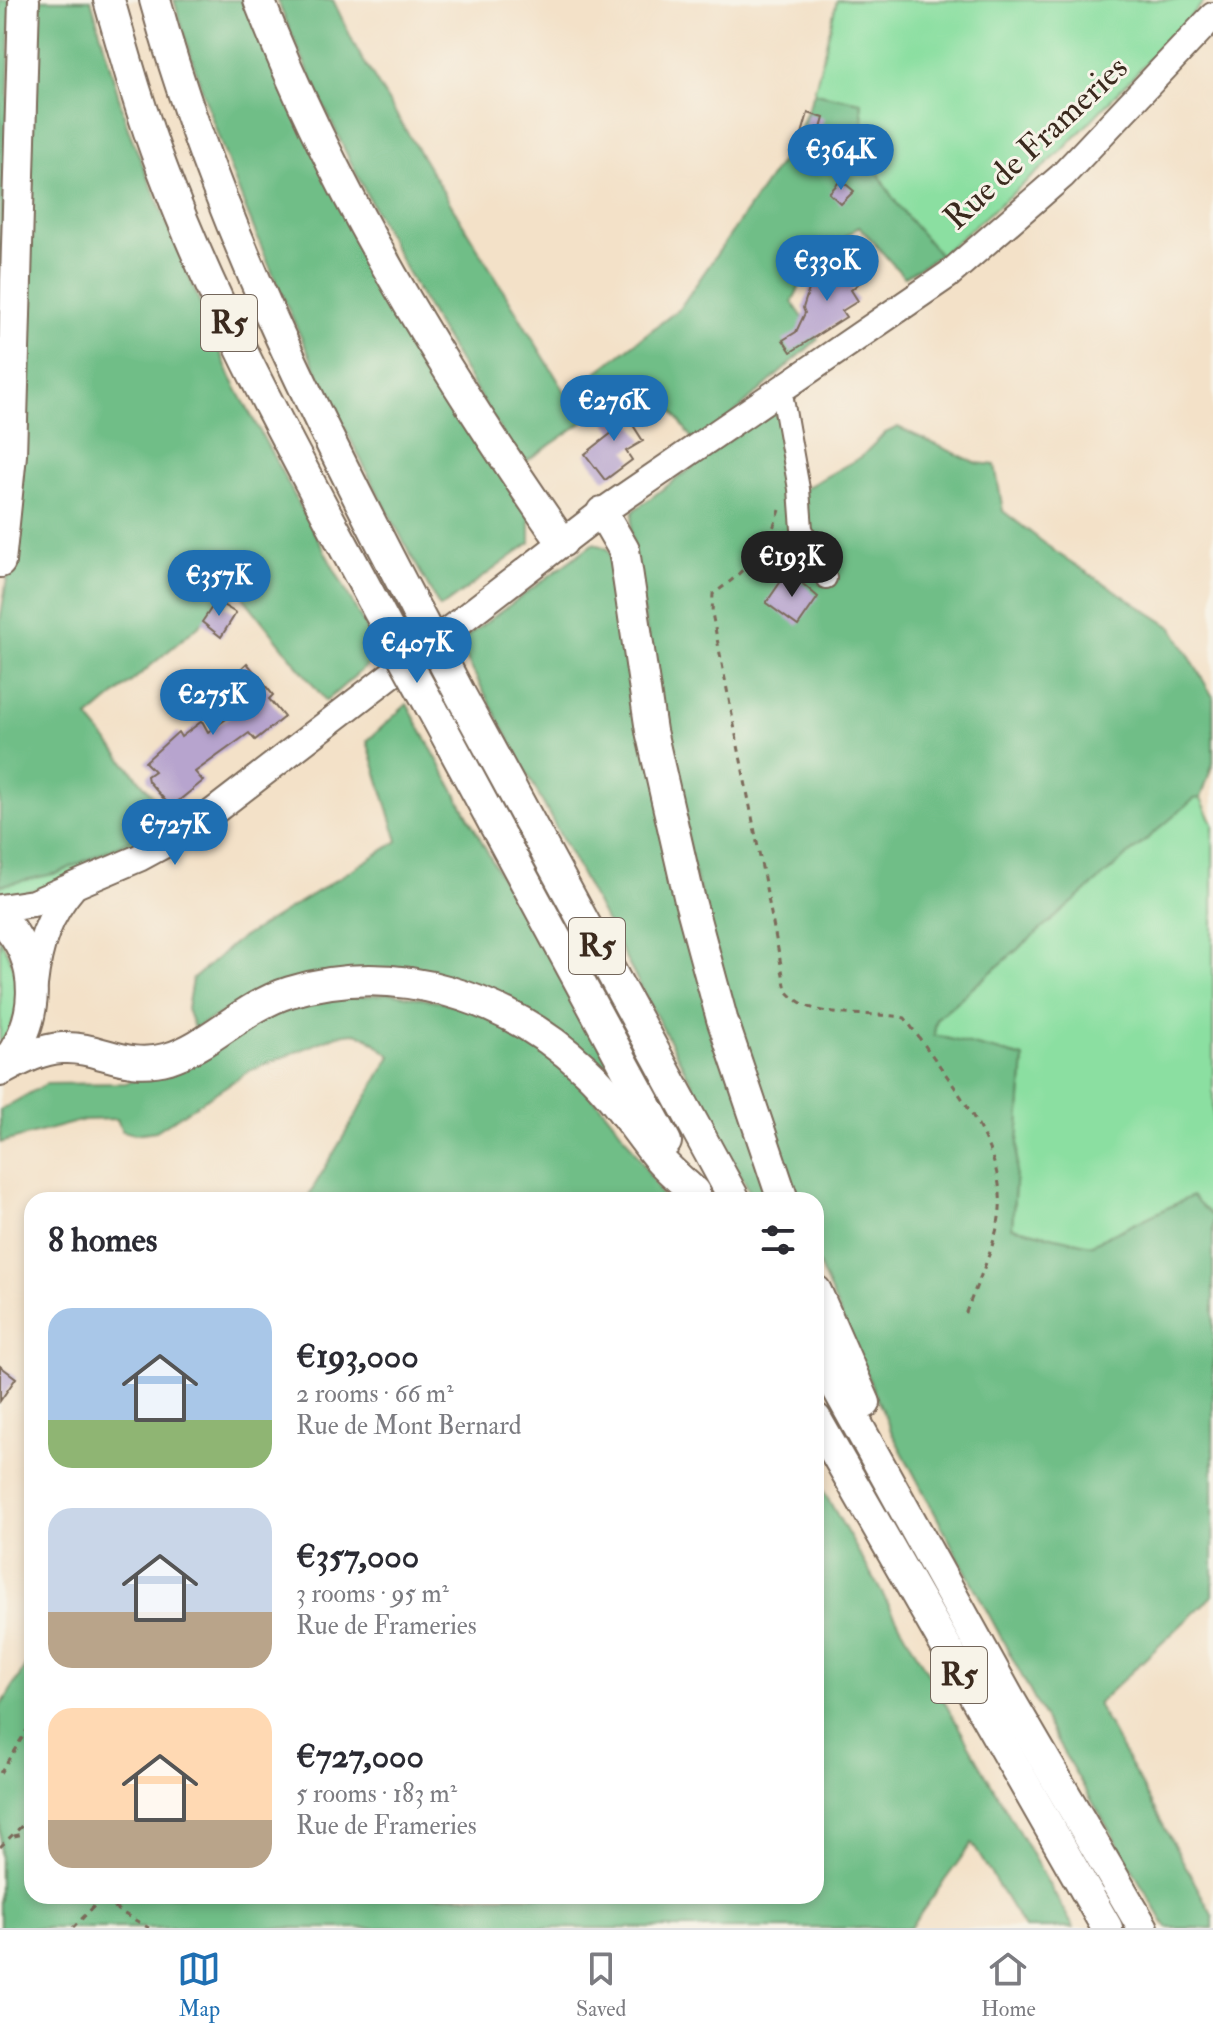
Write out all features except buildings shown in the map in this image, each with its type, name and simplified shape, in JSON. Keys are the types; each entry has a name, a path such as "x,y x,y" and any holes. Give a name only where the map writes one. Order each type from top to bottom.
{"highway":[{"path":"0,562 11,455 24,0"},
{"name":"R5","path":"109,0 162,168 247,360 388,629 694,1192"},
{"name":"R5","path":"155,0 204,154 317,420 459,692 731,1192"},
{"path":"259,0 357,210 428,338 562,542"},
{"path":"602,512 624,550 651,731 690,901 722,1019 780,1192"},
{"path":"0,918 24,952 33,989 32,1012 24,1036 0,1070"},
{"path":"0,1070 40,1053 63,1048 122,1062 149,1062 172,1057 240,1014 289,992 338,981 387,979 431,986 510,1015 576,1062 621,1106 657,1156 692,1192"},
{"path":"824,1309 890,1460 897,1499"},
{"name":"R5","path":"824,1365 897,1499 1143,1928"},
{"name":"R5","path":"824,1433 1107,1928"}],"main road":[{"name":"Rue de Frameries","path":"0,908 33,903 187,832 602,512 948,275 1062,176 1213,16"},
{"path":"33,989 40,942 61,901 74,886"}],"street":[{"path":"781,388 799,489 802,529 826,578"}],"path":[{"path":"783,503 767,542 731,582 713,594 712,613 786,990 798,1003 818,1010 846,1015 881,1013 905,1018 966,1101 996,1175 1000,1208 992,1243 965,1315"},
{"path":"0,1773 24,1735"},
{"path":"0,1847 24,1824"},
{"path":"11,1837 24,1834"},
{"path":"73,1928 96,1904"},
{"path":"105,1904 149,1928"}],"green space":[{"path":"0,0 11,0 0,353"},
{"path":"35,0 91,0 128,129 231,378 380,654 326,701 239,592 88,718 173,820 58,873 3,885 0,884 0,621 16,525"},
{"path":"174,0 249,0 530,516 530,543 440,608 361,461 289,312 226,159"},
{"path":"277,0 333,0 357,50 567,395 679,309 797,138 814,93 861,102 864,127 876,168 909,220 940,255 904,277 859,226 810,266 792,302 818,339 697,446 649,377 521,465 391,241 340,139"},
{"path":"837,0 1206,0 1062,151 940,255 909,220 886,186 869,149 861,102 814,93"},
{"path":"776,406 798,492 861,457 885,433 898,427 976,463 995,465 1003,511 1057,553 1173,628 1213,697 1213,763 1201,798 1194,799 936,1019 934,1035 1024,1058 1012,1227 1090,1245 1192,1196 1213,1217 1213,1595 1097,1704 1213,1916 1213,1928 1167,1928 1056,1740 892,1433 824,1276 824,1192 791,1192 733,1010 691,860 636,576 631,530 633,511"},
{"path":"594,543 608,549 773,1192 750,1192 458,643"},
{"path":"407,704 519,910 532,920 615,1072 607,1080 473,990 263,993 194,1028 187,1009 192,980 234,943 398,841 367,741"},
{"path":"1194,798 1201,798 1213,824 1213,1217 1192,1197 1090,1245 1012,1227 1024,1058 934,1036 936,1019"},
{"path":"166,823 167,827 44,887 0,899 0,884 58,873"},
{"path":"0,937 15,970 20,993 15,1016 0,1049"},
{"path":"391,993 464,1008 497,1023 527,1041 581,1085 627,1139 659,1192 311,1192 391,1056 366,1036 354,1033 338,1035 251,1070 156,1131 135,1134 122,1131 117,1119 84,1120 0,1143 0,1110 46,1084 126,1083 191,1060 266,1015 306,1003"},
{"path":"824,1492 1074,1928 1024,1928 972,1843 910,1928 0,1928 0,1708 24,1668 24,1904 824,1904"}]}
